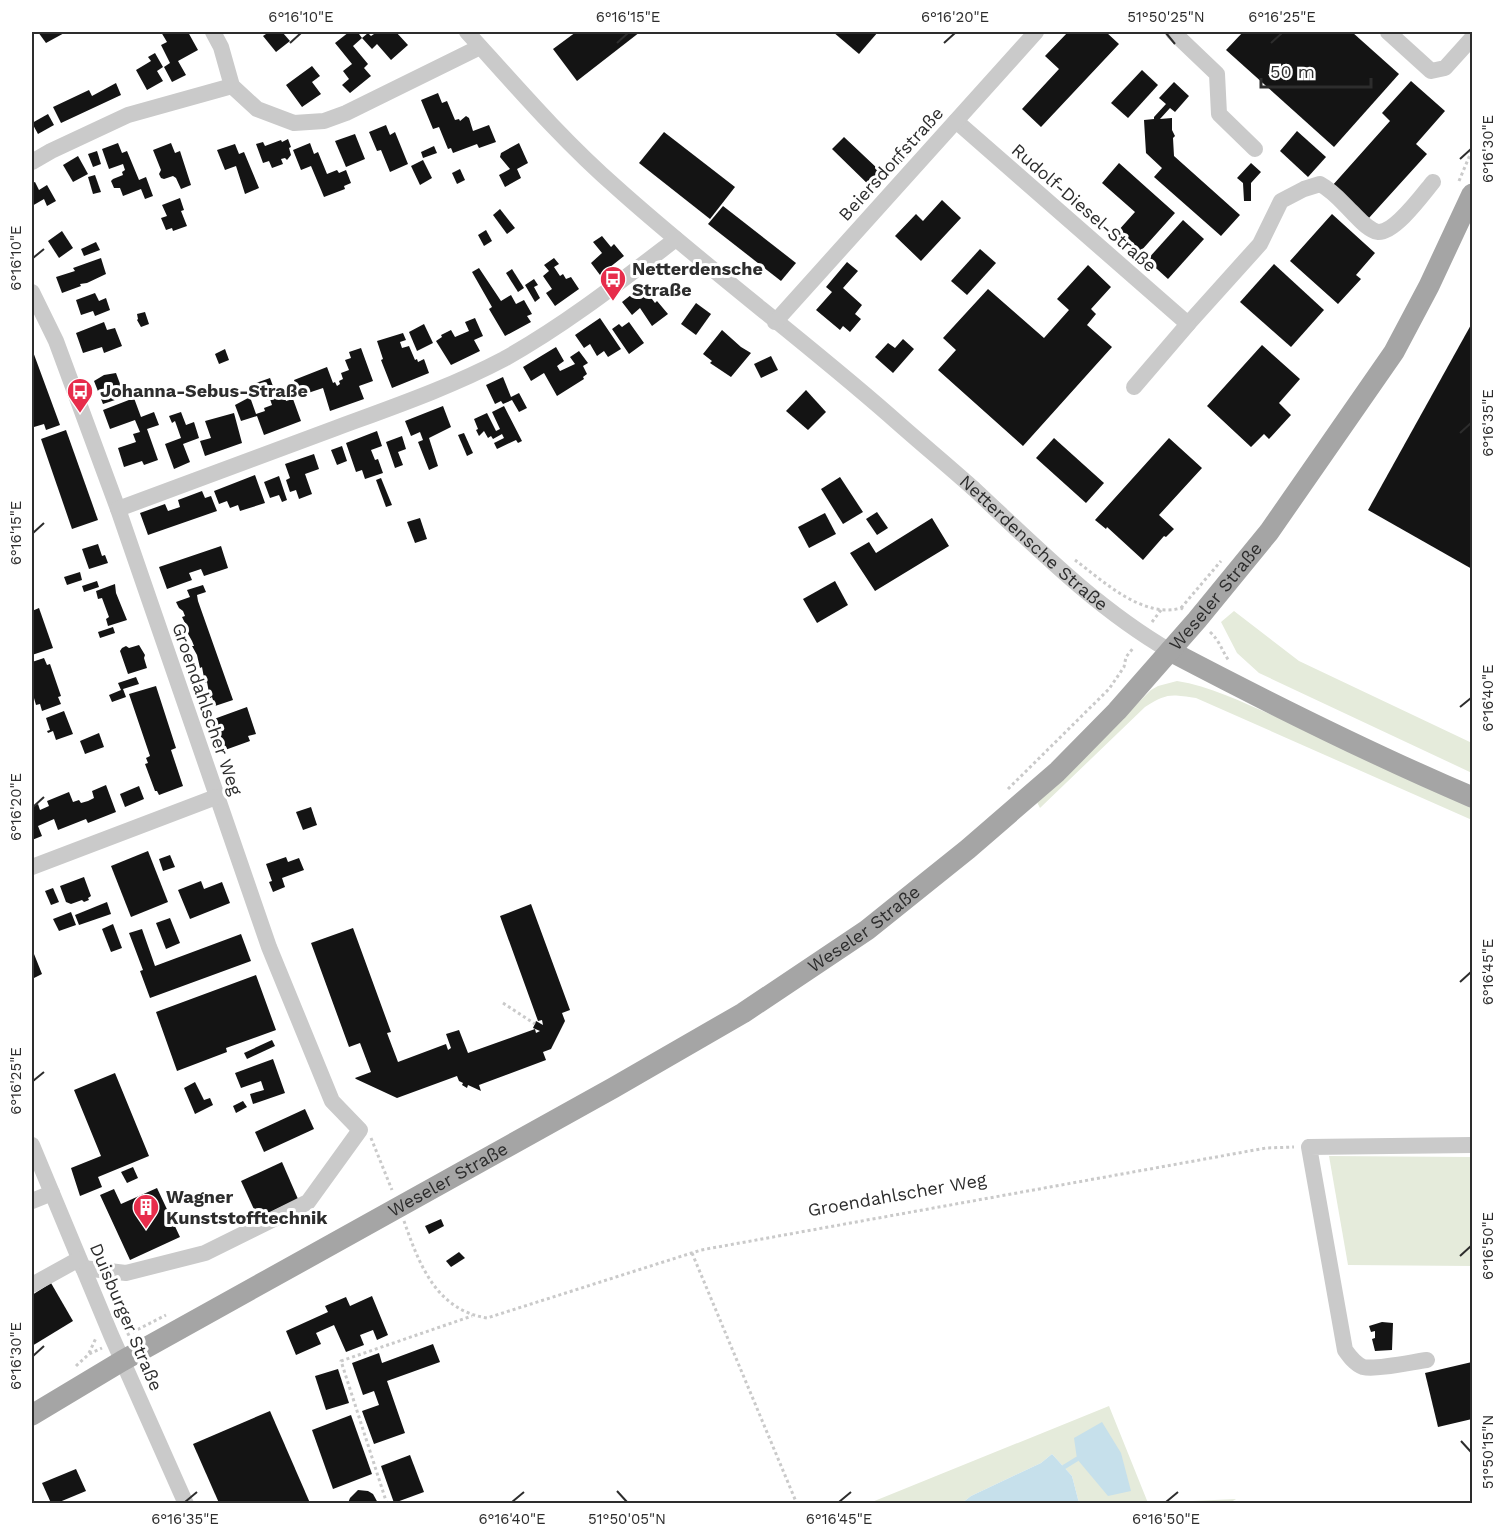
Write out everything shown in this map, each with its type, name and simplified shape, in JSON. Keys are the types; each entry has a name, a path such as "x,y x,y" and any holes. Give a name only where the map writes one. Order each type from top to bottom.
{"main road":[{"name":"Weseler Straße","path":"32,1415 397,1201 743,1013 867,930 968,849 1057,771 1117,711 1269,532 1394,352 1429,286 1466,188"},
{"name":"Netterdensche Straße","path":"1170,651 1276,707 1425,777 1473,796"}],"street":[{"path":"213,32 221,47 232,86 257,109 294,123 324,121 346,113 480,47"},
{"name":"Netterdensche Straße","path":"467,32 568,143 616,188 880,407 1075,582 1131,627 1170,651"},
{"name":"Beiersdorfstraße","path":"775,322 1035,32"},
{"path":"1173,32 1217,74 1219,114 1255,149"},
{"path":"1388,32 1431,71 1445,68 1473,39"},
{"path":"32,162 128,115 232,86"},
{"name":"Rudolf-Diesel-Straße","path":"956,121 1188,324"},
{"path":"1134,387 1260,244 1281,201 1304,189 1320,184 1329,189 1364,224 1379,232 1396,224 1433,182"},
{"path":"118,508 465,378 505,358 544,334 606,292 676,239"},
{"name":"Groendahlscher Weg","path":"32,292 56,341 118,508 269,947 332,1101 360,1130"},
{"path":"32,867 216,797"},
{"path":"32,1285 81,1264 126,1273 205,1253 308,1202 360,1130"},
{"name":"Duisburger Straße","path":"32,1145 122,1361 186,1503"},
{"path":"1427,1360 1376,1367 1362,1366 1351,1359 1345,1350 1310,1147 1473,1145"},
{"path":"32,1202 51,1192"}],"path":[{"path":"1466,188 1473,150"},
{"path":"1181,608 1227,553"},
{"path":"1008,789 1108,689 1124,667 1126,657 1161,610"},
{"path":"503,1003 535,1024"},
{"path":"360,1130 371,1137 416,1255 430,1282 457,1308 472,1316"},
{"name":"Groendahlscher Weg","path":"387,1503 341,1361 472,1316 487,1318 701,1250 1266,1149 1310,1147"},
{"path":"692,1253 797,1503"}],"green space":[{"path":"1234,611 1299,661 1472,743 1472,773 1259,673 1237,653 1221,622"},
{"path":"1177,681 1237,700 1472,806 1472,820 1196,698 1174,695 1159,699 1145,707 1040,808 1037,802 1151,690"},
{"path":"1329,1156 1472,1157 1472,1266 1348,1265"},
{"path":"1109,1406 1148,1503 1236,1499 1228,1504 1079,1503 1072,1476 1052,1454 1041,1463 971,1496 962,1503 867,1504"}],"water":[{"path":"1102,1422 1121,1453 1131,1491 1108,1496 1077,1459 1074,1438"},
{"path":"1052,1454 1072,1476 1079,1503 962,1503 971,1496 1041,1463"}],"building":[{"path":"38,32 66,32 46,43"},
{"path":"161,32 188,32 198,50 178,61 186,75 172,82 164,67 170,63 161,45 167,42"},
{"path":"269,32 285,32 283,33 290,41 276,52 263,36"},
{"path":"349,32 361,32 359,34 362,38 353,46 368,64 364,68 371,76 350,93 342,85 349,79 343,71 352,64 335,43"},
{"path":"377,32 396,32 408,45 391,60 377,44 372,49 362,38 368,33 371,36"},
{"path":"576,32 640,32 577,81 553,49"},
{"path":"833,32 878,32 859,54"},
{"path":"1068,32 1106,32 1119,44 1041,127 1022,109 1059,69 1045,56"},
{"path":"1243,32 1352,32 1399,74 1334,147 1226,50"},
{"path":"155,53 163,67 157,71 163,81 147,90 136,70 151,61 148,57"},
{"path":"312,66 320,76 312,82 321,94 302,107 286,85"},
{"path":"1142,70 1158,85 1128,118 1111,103"},
{"path":"1411,81 1445,111 1416,144 1427,154 1368,219 1332,186 1390,121 1382,113"},
{"path":"1174,82 1189,96 1175,112 1170,108 1160,119 1172,118 1172,130 1175,136 1173,138 1174,156 1240,215 1221,236 1154,177 1162,168 1146,153 1144,120 1154,119 1166,104 1159,98"},
{"path":"116,83 121,95 61,123 53,107 89,90 92,96"},
{"path":"438,93 442,103 447,101 455,120 460,121 466,116 469,118 473,131 489,125 496,142 479,148 477,144 453,153 451,148 448,149 439,127 433,129 421,100"},
{"path":"48,114 54,125 38,134 32,123"},
{"path":"386,125 390,135 395,132 408,164 390,172 381,150 377,151 369,132"},
{"path":"1297,131 1326,157 1308,177 1280,151"},
{"path":"664,132 735,187 710,219 639,163"},
{"path":"355,134 365,159 346,167 335,141"},
{"path":"844,137 879,170 902,147 910,154 874,190 832,149"},
{"path":"288,139 291,155 287,160 281,159 283,164 272,168 269,161 263,163 256,144 263,142 265,146"},
{"path":"118,143 122,153 127,151 139,180 146,177 153,196 145,199 141,189 123,196 120,188 114,188 111,181 123,175 122,172 125,170 123,164 109,169 102,149"},
{"path":"171,143 175,153 180,151 191,185 181,189 173,176 161,178 159,174 161,170 153,150"},
{"path":"310,143 314,154 318,152 327,174 337,170 339,173 346,170 351,183 344,186 345,189 324,197 311,166 301,170 293,150"},
{"path":"519,143 528,163 517,169 521,178 505,187 499,175 510,169 500,157 501,153"},
{"path":"235,144 239,154 244,152 259,188 245,194 236,166 225,170 217,150"},
{"path":"434,146 437,153 423,158 421,152"},
{"path":"97,151 101,164 93,167 88,154"},
{"path":"78,156 88,174 73,182 63,165"},
{"path":"423,160 432,178 420,185 411,166"},
{"path":"1119,163 1175,213 1140,252 1117,232 1135,212 1102,183"},
{"path":"1251,163 1261,172 1251,183 1251,201 1244,201 1243,183 1237,178"},
{"path":"460,169 465,180 457,184 452,173"},
{"path":"95,175 101,192 93,194 88,177"},
{"path":"35,182 39,190 47,185 56,201 47,206 44,199 32,206 32,183"},
{"path":"180,198 184,210 181,211 187,226 173,231 172,228 166,230 161,218 167,216 162,205"},
{"path":"942,200 961,218 921,261 895,236 916,214 923,221"},
{"path":"723,206 796,263 781,281 708,224"},
{"path":"500,209 515,228 507,234 493,215"},
{"path":"1332,214 1375,253 1356,275 1361,279 1338,304 1290,261"},
{"path":"1183,220 1204,239 1168,279 1147,260"},
{"path":"486,230 492,241 484,246 478,235"},
{"path":"62,231 73,248 59,258 48,241"},
{"path":"602,236 611,247 614,244 624,256 600,275 591,263 602,253 593,242"},
{"path":"96,242 100,250 84,256 81,249"},
{"path":"980,249 996,263 967,295 951,281"},
{"path":"101,258 106,274 62,293 56,277 75,271 73,268"},
{"path":"554,258 559,264 554,267 560,276 563,274 566,279 571,277 579,289 555,306 546,293 552,289 543,276 549,271 544,265"},
{"path":"847,262 858,271 843,288 862,305 855,314 861,319 850,332 843,326 840,330 816,310 832,292 826,287"},
{"path":"1274,264 1324,310 1291,347 1240,302"},
{"path":"1088,265 1111,287 1091,309 1096,314 1087,325 1112,347 1023,446 938,370 956,350 943,338 988,289 1044,338 1069,310 1057,299"},
{"path":"479,268 501,301 511,295 516,304 524,300 532,314 527,316 531,322 505,336 489,309 492,307 472,272"},
{"path":"512,269 524,288 518,292 506,273"},
{"path":"534,279 538,285 534,287 540,298 535,302 525,285"},
{"path":"645,284 655,296 652,299 655,303 657,301 668,314 652,326 640,308 632,315 622,302"},
{"path":"95,293 99,301 106,298 110,310 95,316 93,311 81,315 76,300"},
{"path":"696,303 711,314 696,335 681,324"},
{"path":"145,312 149,324 141,327 137,314"},
{"path":"475,318 483,336 474,340 480,351 451,365 436,341 442,337 441,335 451,330 455,337 469,331 465,322"},
{"path":"600,318 621,349 608,357 604,351 597,356 590,344 584,348 575,335"},
{"path":"104,322 107,330 115,328 122,346 104,353 102,347 83,353 76,333"},
{"path":"629,322 644,343 629,354 612,329 619,324 622,327"},
{"path":"1472,323 1472,569 1368,510"},
{"path":"424,324 433,343 417,351 409,332"},
{"path":"722,330 751,353 731,377 710,363 712,361 703,354"},
{"path":"403,333 406,340 400,342 402,348 409,346 418,362 424,359 429,373 392,388 381,360 383,359 377,341"},
{"path":"903,339 914,349 893,373 875,357 888,343 895,348"},
{"path":"1262,345 1300,379 1279,403 1291,415 1269,439 1264,434 1251,447 1207,406"},
{"path":"556,347 564,361 557,366 560,371 575,364 570,357 579,351 588,363 583,366 587,374 583,377 584,379 557,396 544,373 531,381 523,367"},
{"path":"361,348 373,381 359,386 364,399 330,411 323,388 299,396 294,380 327,367 333,383 335,382 337,386 343,379 341,373 349,370 345,360 351,358 349,352"},
{"path":"32,349 60,425 46,430 44,424 34,427 32,420"},
{"path":"225,349 229,360 219,364 215,354"},
{"path":"771,356 778,370 761,378 754,364"},
{"path":"116,373 122,389 113,392 115,400 103,404 94,381 104,375"},
{"path":"503,377 511,397 519,393 527,408 519,412 512,400 503,404 501,401 495,404 486,385"},
{"path":"270,378 274,389 281,386 286,401 293,399 301,421 264,435 257,416 241,421 235,405 250,397 256,414 265,411 264,408 272,405 264,392 260,393 256,383"},
{"path":"806,390 826,412 808,430 786,411"},
{"path":"134,398 141,417 154,412 159,425 147,429 158,460 144,465 142,461 124,467 118,448 136,442 133,434 140,432 135,420 110,429 103,410"},
{"path":"443,406 451,427 429,438 438,466 429,470 418,442 423,440 420,432 411,436 405,421"},
{"path":"504,406 522,441 518,443 516,440 497,449 494,443 504,438 502,434 493,439 491,436 488,438 484,431 479,436 474,419 487,413 496,431 500,429 492,412"},
{"path":"181,412 186,425 194,422 199,438 183,444 190,462 174,469 165,444 181,438 175,421 172,423 169,416"},
{"path":"234,413 242,443 205,456 200,441 211,438 205,421"},
{"path":"66,430 98,520 72,529 41,439"},
{"path":"377,431 382,446 371,450 375,460 378,459 383,473 365,479 362,470 356,472 346,443"},
{"path":"464,433 473,453 467,456 458,435"},
{"path":"402,436 406,449 398,452 403,465 395,468 386,442"},
{"path":"1054,438 1104,483 1086,503 1036,458"},
{"path":"1169,438 1202,468 1159,515 1174,529 1166,537 1164,536 1143,560 1107,527 1106,529 1095,520"},
{"path":"342,446 347,461 337,465 331,450"},
{"path":"314,454 319,469 305,474 312,494 299,499 296,490 290,492 286,480 290,478 285,464"},
{"path":"255,475 265,503 240,511 238,505 230,508 227,501 219,504 214,491"},
{"path":"279,476 287,500 282,502 279,495 270,498 264,482"},
{"path":"840,477 863,512 843,524 821,489"},
{"path":"381,478 392,505 386,507 376,480"},
{"path":"202,491 205,498 211,496 217,511 148,535 140,513 165,504 168,511 180,507 178,500"},
{"path":"877,512 888,528 877,535 866,519"},
{"path":"825,513 836,534 809,548 798,527"},
{"path":"420,518 427,539 415,543 407,522"},
{"path":"932,518 949,546 875,591 850,553 869,542 876,553"},
{"path":"98,544 102,556 105,555 108,563 89,569 82,549"},
{"path":"221,546 228,568 204,576 201,569 189,573 192,580 167,589 159,567"},
{"path":"80,572 82,580 67,585 64,577"},
{"path":"97,581 99,587 84,592 82,586"},
{"path":"835,581 848,605 817,623 803,599"},
{"path":"115,584 116,593 127,620 108,626 106,619 109,617 102,598 98,599 96,591"},
{"path":"203,585 206,592 197,595 198,601 233,700 215,706 212,697 210,698 202,667 200,668 192,646 194,646 187,632 189,631 182,617 185,616 176,602 190,597 187,590"},
{"path":"39,608 53,648 32,655 32,611"},
{"path":"113,627 115,633 100,638 98,632"},
{"path":"139,645 145,655 147,668 128,674 120,651 126,646 129,648"},
{"path":"44,658 47,665 50,664 61,696 58,697 61,704 42,711 40,704 36,705 32,691 32,662"},
{"path":"136,677 139,684 123,689 126,697 112,702 109,695 121,690 118,683"},
{"path":"156,686 176,748 171,750 183,786 159,795 155,791 145,764 148,763 146,758 150,756 129,694"},
{"path":"247,707 256,734 248,736 250,741 225,750 214,719"},
{"path":"64,711 73,734 56,740 53,731 48,733 47,731 50,730 46,718"},
{"path":"99,733 104,747 85,754 80,741"},
{"path":"106,785 116,812 88,823 86,819 58,830 54,819 38,826 42,836 32,840 32,807 38,804 40,810 49,806 47,801 69,792 73,802 88,801 94,798 92,791"},
{"path":"139,786 144,799 125,807 120,794"},
{"path":"311,807 317,825 303,830 296,812"},
{"path":"148,851 168,902 131,917 111,866"},
{"path":"170,855 175,867 163,871 159,859"},
{"path":"286,857 288,862 299,858 304,870 282,878 285,887 273,892 266,864"},
{"path":"84,877 91,896 89,900 71,904 66,902 60,886"},
{"path":"201,881 204,889 222,882 230,903 190,919 178,890"},
{"path":"53,888 59,902 51,905 45,891"},
{"path":"107,902 111,914 79,925 75,915"},
{"path":"531,904 570,1010 562,1013 565,1021 551,1049 543,1052 546,1060 479,1085 481,1091 468,1085 467,1088 462,1085 463,1083 457,1076 397,1098 355,1078 371,1072 360,1043 349,1047 311,943 353,928 391,1032 387,1033 398,1062 446,1044 448,1050 451,1048 446,1034 459,1030 468,1053 535,1029 536,1033 540,1031 533,1028 536,1021 543,1025 542,1020 538,1021 500,916"},
{"path":"71,912 76,925 59,931 53,919"},
{"path":"170,918 180,943 166,949 156,923"},
{"path":"113,924 122,948 111,952 102,929"},
{"path":"142,929 155,966 241,934 251,961 150,998 140,971 143,970 129,933"},
{"path":"32,949 42,974 32,979"},
{"path":"256,975 276,1030 226,1048 227,1052 177,1071 156,1012"},
{"path":"272,1040 275,1046 247,1059 244,1053"},
{"path":"273,1059 285,1093 253,1104 250,1094 264,1090 261,1081 241,1088 235,1073"},
{"path":"115,1073 149,1156 98,1177 102,1187 80,1196 71,1168 101,1156 74,1090"},
{"path":"195,1082 204,1100 210,1098 213,1105 195,1114 184,1088"},
{"path":"243,1101 247,1107 236,1113 233,1106"},
{"path":"305,1109 314,1129 264,1152 255,1132"},
{"path":"282,1162 298,1199 258,1218 241,1181"},
{"path":"133,1167 138,1178 127,1183 121,1172"},
{"name":"Wagner Kunststofftechnik","path":"157,1188 180,1237 130,1260 100,1195 114,1189 121,1204"},
{"path":"441,1219 444,1226 429,1234 425,1226"},
{"path":"459,1252 465,1258 451,1267 446,1261"},
{"path":"51,1283 73,1321 32,1346 32,1295"},
{"path":"372,1296 388,1335 377,1340 373,1330 360,1335 364,1345 346,1352 334,1325 316,1333 321,1344 296,1355 286,1331 328,1312 325,1306 346,1297 350,1306"},
{"path":"1382,1322 1393,1323 1392,1350 1375,1351 1372,1339 1375,1338 1375,1331 1371,1332 1369,1326"},
{"path":"433,1344 440,1362 387,1381 405,1433 374,1444 362,1411 379,1405 374,1391 363,1395 352,1363 379,1353 382,1363"},
{"path":"1472,1362 1472,1419 1438,1427 1425,1373"},
{"path":"338,1369 349,1403 326,1410 315,1376"},
{"path":"270,1411 310,1503 219,1503 193,1444"},
{"path":"351,1415 372,1474 333,1489 312,1430"},
{"path":"410,1455 424,1492 394,1503 381,1466"},
{"path":"76,1469 86,1491 57,1503 51,1503 42,1483"},
{"path":"358,1490 373,1494 378,1503 348,1503"}],"waterway":[{"path":"1064,1467 1077,1459"}],"place":[{"name":"Netterdensche Straße","path":"613,302"},
{"name":"Johanna-Sebus-Straße","path":"80,414"},
{"name":"Wagner Kunststofftechnik","path":"146,1230"}]}
